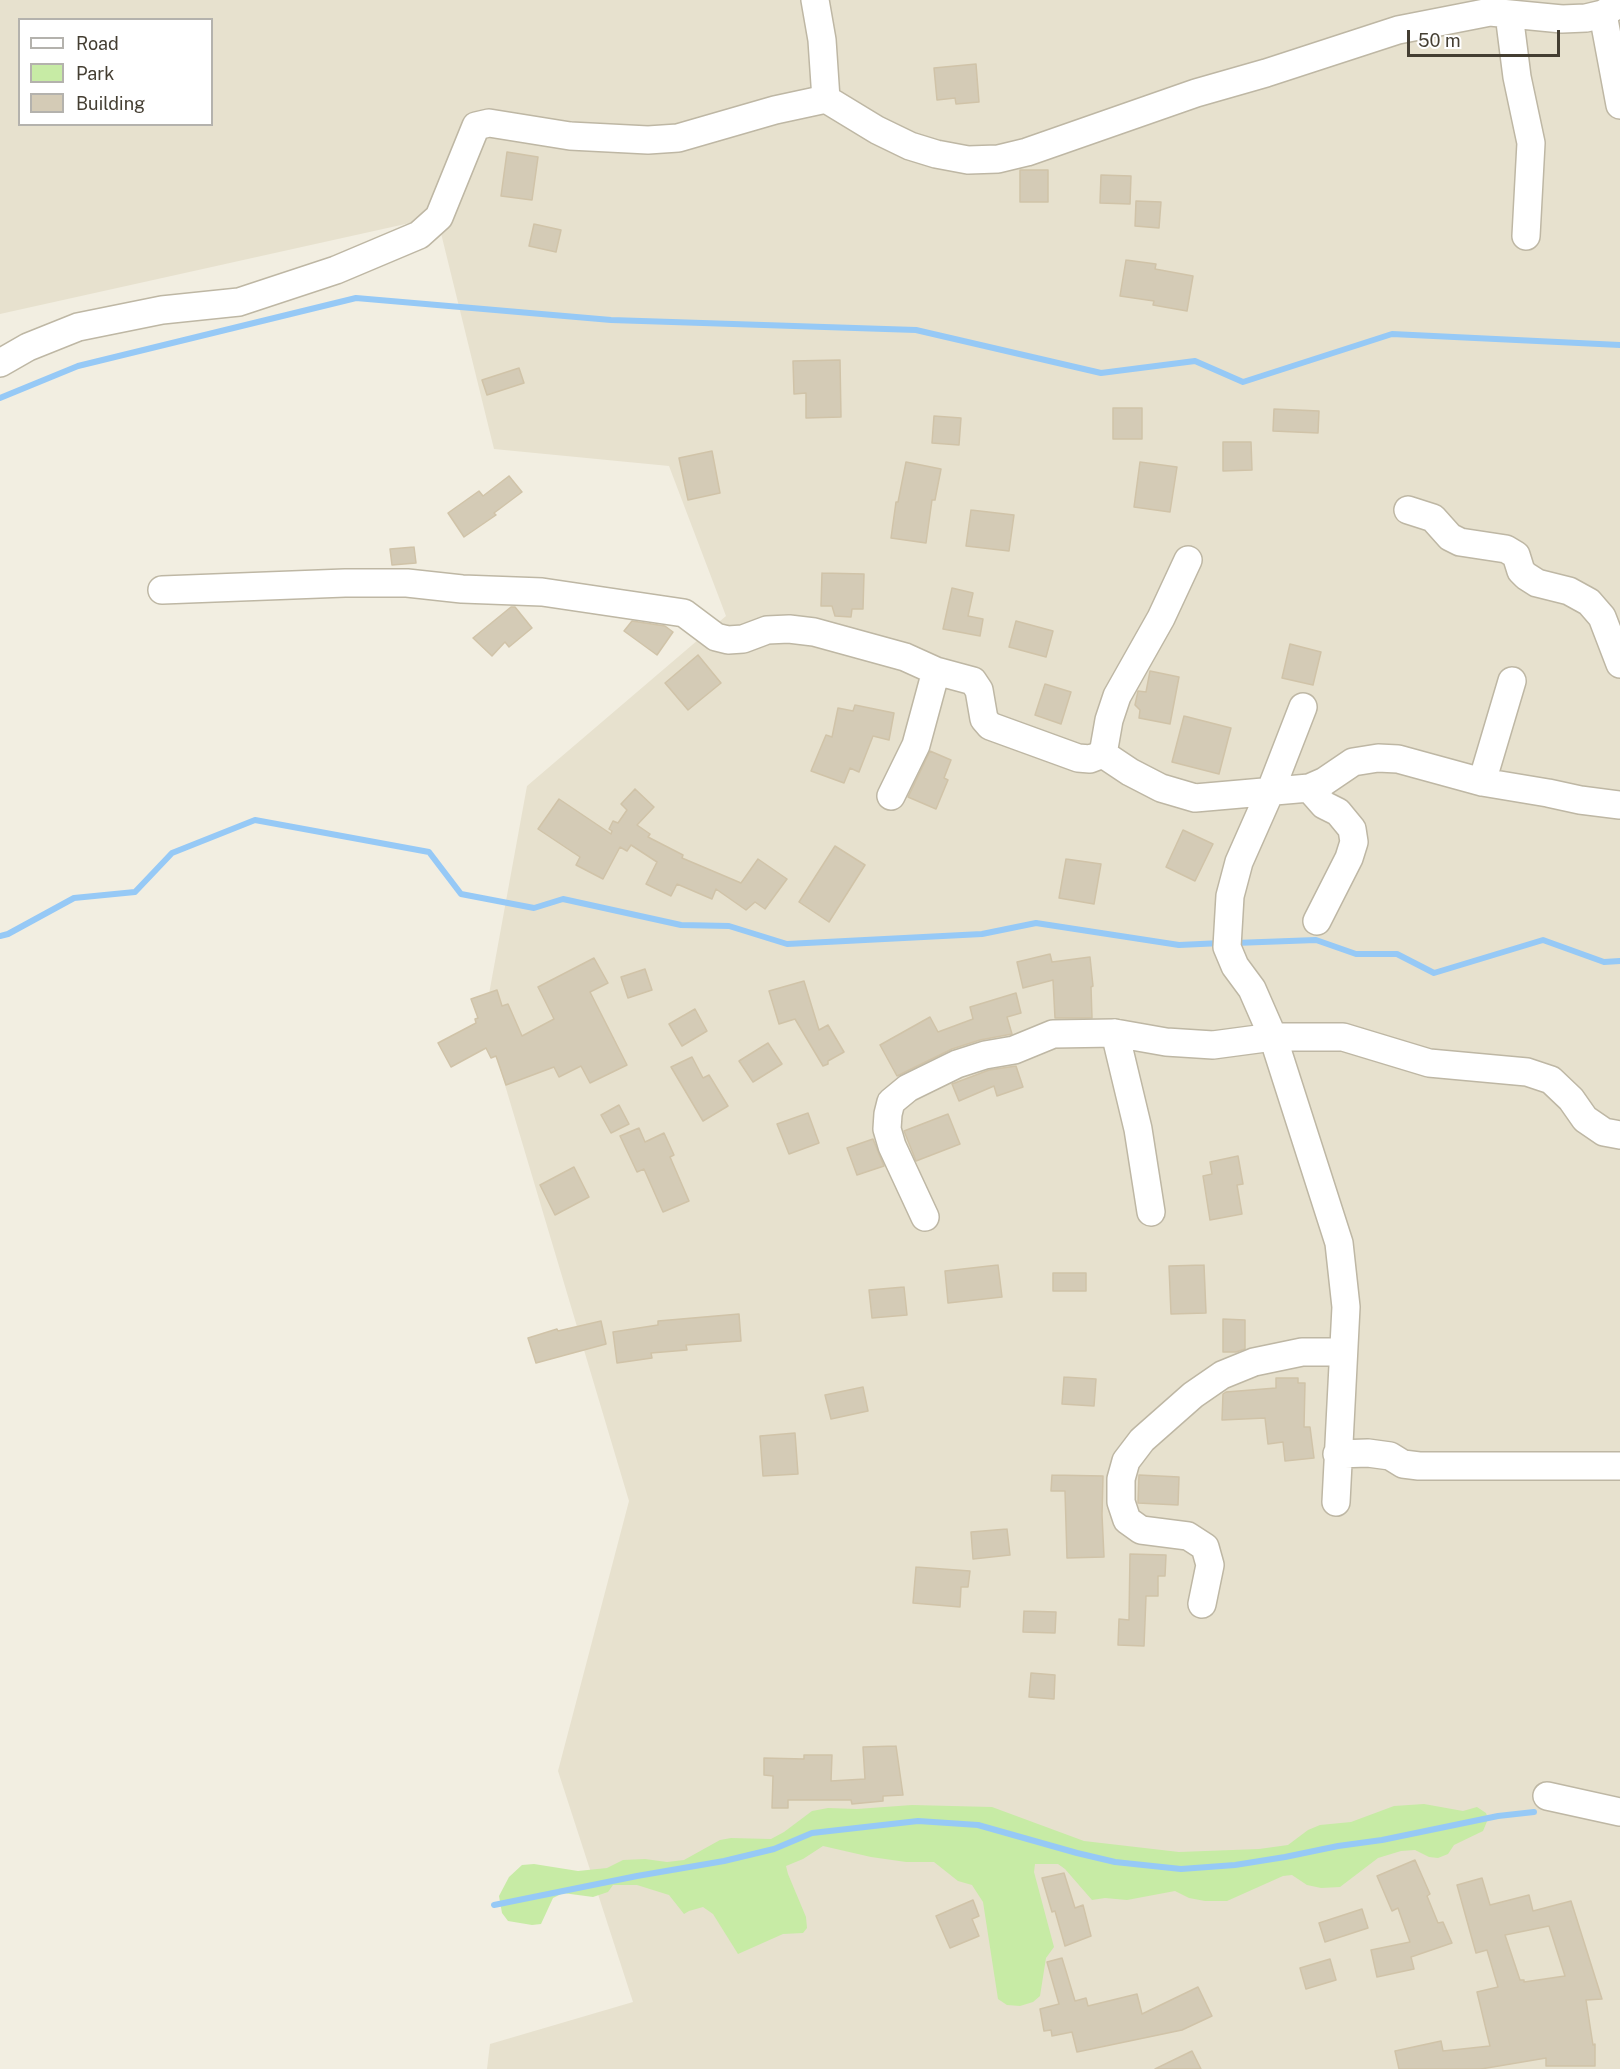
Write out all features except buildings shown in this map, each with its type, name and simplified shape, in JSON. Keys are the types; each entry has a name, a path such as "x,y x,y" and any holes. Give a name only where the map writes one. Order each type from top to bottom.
{"street":[{"path":"815,0 822,40 826,99"},
{"path":"1493,9 1517,77 1529,130 1532,152 1526,236"},
{"path":"0,363 28,347 78,327 162,310 239,302 336,270 419,235 439,217 476,126 489,123 570,136 648,140 678,138 775,110 826,99 877,130 910,146 968,160 999,159 1027,152 1196,93 1398,30 1493,9 1562,19 1586,18 1612,9 1620,105"},
{"path":"1408,510 1433,518 1450,537 1460,542 1506,549 1516,555 1521,571 1526,576 1537,583 1569,591 1589,602 1602,617 1620,664"},
{"path":"1103,754 1109,720 1117,696 1161,618 1188,560"},
{"path":"162,590 408,583 462,589 542,592 684,613 716,637 728,640 743,639 767,630 789,629 814,632 905,657 936,670 973,681 979,690 984,719 990,726 1078,758 1090,759 1103,754"},
{"path":"891,796 916,745 936,670"},
{"path":"1482,782 1512,681"},
{"path":"1303,707 1270,792 1239,862 1230,896 1227,947 1235,966 1252,989 1273,1037 1339,1243 1346,1307 1336,1502"},
{"path":"1103,754 1161,788 1196,798 1309,788 1325,781 1353,762 1377,758 1398,759 1482,782 1620,805"},
{"path":"1309,788 1324,805 1338,812 1352,829 1354,842 1349,858 1317,921"},
{"path":"1115,1033 1138,1129 1151,1212"},
{"path":"925,1217 892,1146 887,1129 891,1102 908,1088 940,1072 985,1055 1014,1050 1053,1034 1115,1033 1166,1042 1213,1045 1273,1037 1343,1037 1429,1063 1527,1072 1551,1080 1571,1099 1585,1119 1604,1132 1620,1135"},
{"path":"1202,1605 1210,1565 1205,1547 1188,1536 1141,1530 1127,1520 1121,1502 1121,1479 1126,1461 1142,1440 1193,1395 1222,1375 1254,1362 1302,1352 1343,1352"},
{"path":"1337,1454 1368,1453 1390,1456 1403,1464 1419,1466 1620,1466"},
{"path":"1547,1796 1620,1812"}],"shaded area":[{"path":"0,0 1620,0 1620,2069 487,2069 490,2044 633,2002 558,1771 629,1501 485,1018 487,1005 527,786 726,616 669,466 494,449 437,217 0,314"}],"green space":[{"path":"1424,1804 1463,1811 1477,1807 1486,1813 1488,1819 1483,1831 1454,1845 1448,1854 1438,1858 1429,1857 1415,1850 1401,1851 1378,1858 1340,1887 1321,1888 1307,1885 1292,1875 1283,1876 1227,1901 1189,1898 1175,1891 1127,1900 1105,1898 1092,1900 1058,1864 1035,1864 1034,1872 1054,1947 1046,1958 1040,1996 1033,2002 1020,2006 1007,2005 998,1999 983,1902 972,1885 958,1881 934,1862 906,1862 871,1857 823,1846 803,1859 786,1866 806,1917 807,1928 803,1933 783,1934 738,1954 713,1914 703,1907 684,1914 669,1895 637,1885 613,1885 608,1892 593,1897 563,1893 553,1898 541,1924 532,1925 508,1921 502,1913 499,1896 509,1877 522,1865 534,1864 578,1871 607,1868 623,1860 645,1859 667,1862 684,1860 720,1840 771,1839 812,1811 828,1808 857,1809 912,1805 992,1807 1084,1841 1179,1852 1259,1849 1288,1845 1308,1830 1320,1825 1351,1822 1394,1806"}],"waterway":[{"path":"0,398 78,366 356,298 611,320 916,330 1101,373 1195,361 1243,382 1392,334 1620,345"},
{"path":"0,936 8,934 74,898 135,892 172,853 255,820 429,852 461,894 534,908 563,899 681,925 729,926 787,944 982,934 1036,923 1179,945 1222,943"},
{"path":"1235,943 1316,940 1356,954 1397,954 1434,973 1543,940 1604,962 1620,961"},
{"path":"494,1905 724,1861 774,1849 812,1833 918,1821 978,1825 1115,1862 1181,1869 1235,1865 1285,1857 1498,1816 1534,1812"}]}
